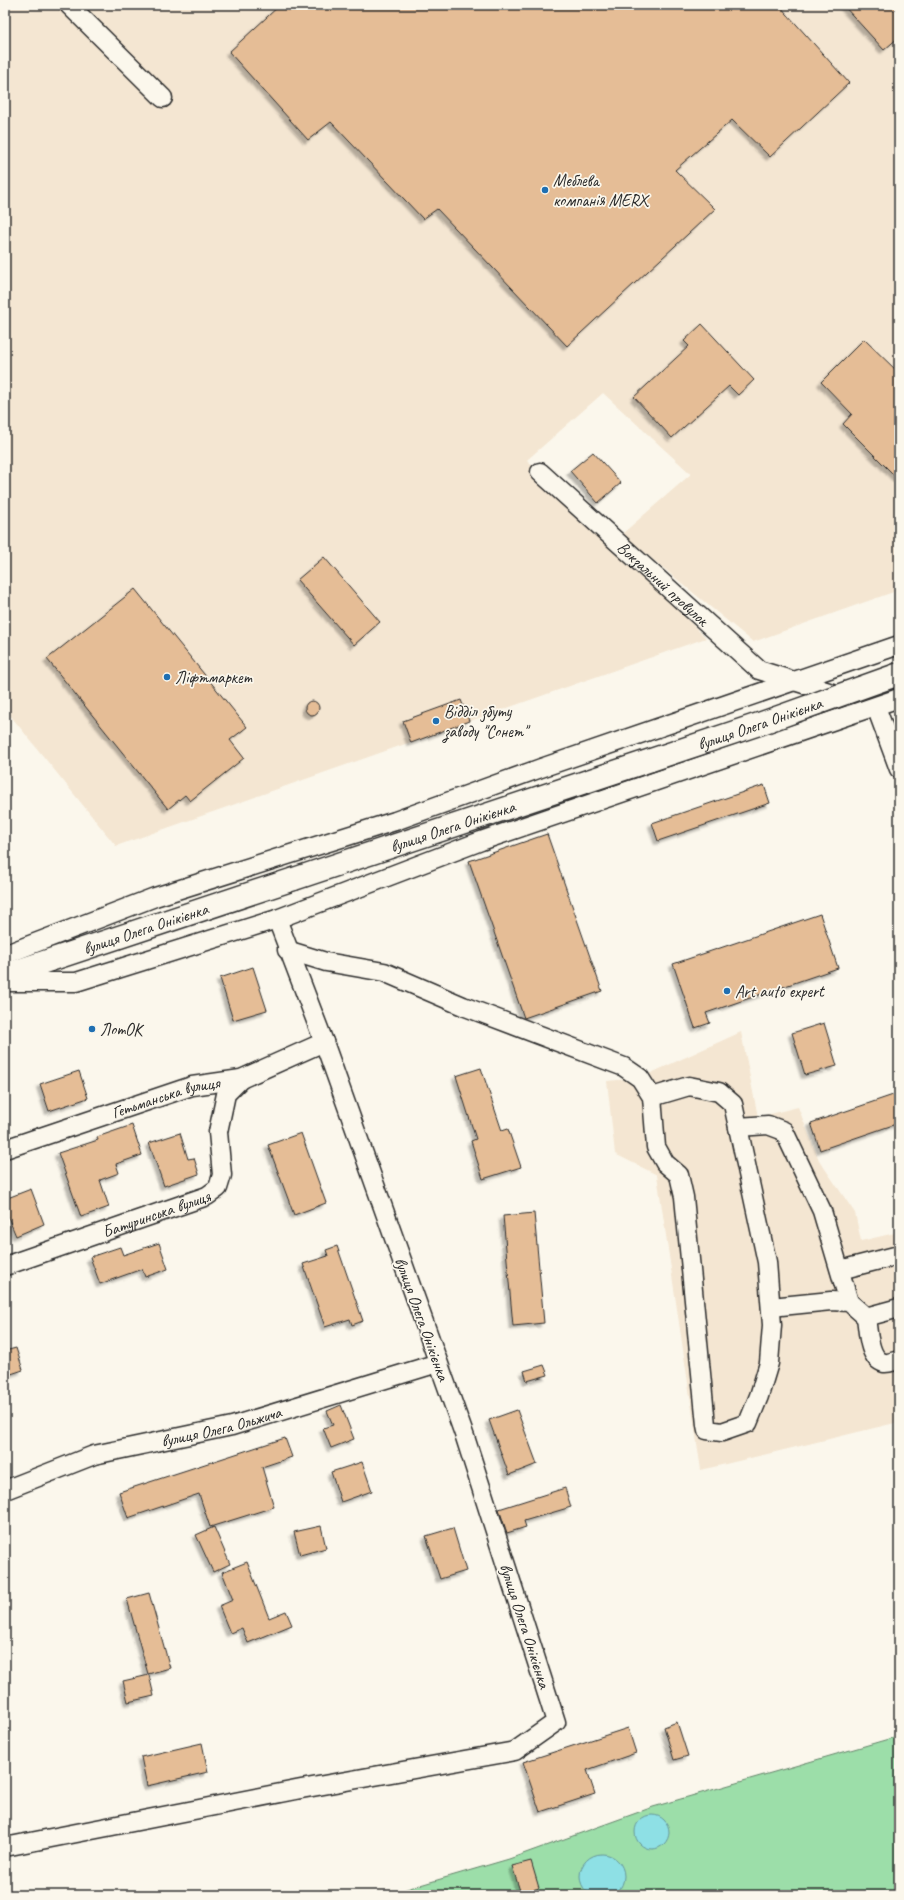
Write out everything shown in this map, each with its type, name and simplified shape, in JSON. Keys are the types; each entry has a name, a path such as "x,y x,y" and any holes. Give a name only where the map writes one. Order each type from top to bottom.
{"main road":[{"name":"вулиця Олега Онікієнка","path":"5,975 755,725 899,674"}],"street":[{"path":"69,5 163,98"},
{"name":"Вокзальний провулок","path":"540,472 759,670 876,707"},
{"path":"6,954 155,898 395,821 899,645"},
{"path":"5,982 76,982 277,919 481,841 899,698"},
{"path":"876,707 899,769"},
{"path":"465,796 481,841"},
{"name":"вулиця Олега Онікієнка","path":"5,1847 300,1789 514,1751 556,1722 465,1437 324,1042 277,919"},
{"path":"288,950 326,962 384,972 463,1006 624,1067 640,1078 652,1097 656,1147 665,1163 679,1175 684,1197 707,1430 722,1432 748,1424 759,1396 769,1363 772,1325 767,1262 733,1104 719,1092 689,1086 652,1097"},
{"name":"Гетьманська вулиця","path":"5,1149 192,1086 241,1079 324,1042"},
{"name":"Батуринська вулиця","path":"5,1266 207,1196 218,1188 222,1175 218,1132 226,1094 241,1079"},
{"path":"738,1127 768,1125 784,1131 822,1211 849,1302 866,1317 872,1352 879,1361 886,1363 899,1360"},
{"path":"840,1270 899,1255"},
{"path":"771,1307 831,1301 849,1302"},
{"path":"866,1317 899,1308"},
{"name":"вулиця Олега Ольжича","path":"5,1490 94,1455 232,1426 438,1363"}],"shaded area":[{"path":"5,5 899,5 899,590 753,642 622,534 691,474 603,393 527,460 706,638 116,846 5,709"},
{"path":"741,1032 758,1117 798,1107 819,1160 855,1213 861,1241 899,1232 899,1422 701,1470 657,1175 615,1154 607,1081 640,1078"}],"green space":[{"path":"899,1736 899,1895 386,1895 509,1859 653,1807"}],"water":[{"path":"652,1815 664,1820 669,1832 664,1844 652,1849 640,1844 635,1832 640,1820"},
{"path":"602,1854 614,1858 620,1864 624,1876 620,1888 614,1894 602,1898 590,1894 584,1888 580,1876 584,1864 590,1858"}],"building":[{"name":"Меблева компанія MERX","path":"280,5 779,5 849,83 770,157 732,120 675,170 715,209 567,346 437,209 423,219 331,122 308,140 229,52"},
{"path":"843,5 899,5 899,37 884,50"},
{"path":"702,324 754,380 738,395 729,386 672,438 634,397 689,346 684,341"},
{"path":"864,339 899,373 899,480 843,424 852,414 821,382"},
{"path":"593,452 621,483 598,503 570,471"},
{"path":"324,557 380,622 354,645 297,580"},
{"path":"135,589 247,727 230,740 244,758 190,801 185,795 168,809 47,659"},
{"name":"Відділ збуту заводу \"Сонет\"","path":"461,700 469,721 411,743 403,721"},
{"path":"309,701 315,701 319,705 319,711 315,715 309,715 305,711 305,705"},
{"path":"764,785 770,803 658,841 652,823"},
{"path":"547,834 602,991 524,1018 469,861"},
{"name":"Art auto expert","path":"820,914 838,968 706,1013 710,1023 695,1028 673,964"},
{"path":"253,967 267,1010 233,1020 220,978"},
{"path":"824,1023 837,1066 805,1075 792,1033"},
{"path":"481,1068 502,1131 508,1129 521,1167 483,1179 471,1141 476,1139 456,1076"},
{"path":"79,1071 88,1098 49,1111 40,1084"},
{"path":"899,1093 899,1123 820,1150 811,1123"},
{"path":"132,1125 142,1155 116,1164 119,1173 100,1180 109,1207 81,1217 58,1153 98,1140 97,1137"},
{"path":"180,1133 188,1159 194,1158 199,1174 164,1186 149,1143"},
{"path":"301,1133 326,1203 294,1215 268,1145"},
{"path":"31,1189 44,1224 16,1236 5,1210 5,1199"},
{"path":"534,1213 544,1323 513,1326 503,1216"},
{"path":"159,1243 168,1269 145,1277 142,1269 100,1284 90,1257 120,1247 123,1255"},
{"path":"337,1246 363,1321 352,1325 350,1319 325,1327 303,1264 328,1256 326,1250"},
{"path":"16,1348 23,1370 5,1376 5,1351"},
{"path":"544,1365 548,1375 527,1381 524,1371"},
{"path":"341,1405 354,1439 331,1448 323,1428 333,1425 327,1411"},
{"path":"517,1410 537,1464 509,1475 489,1420"},
{"path":"285,1438 292,1457 262,1467 274,1507 210,1527 199,1494 128,1518 119,1492"},
{"path":"362,1462 372,1491 341,1502 331,1472"},
{"path":"565,1488 571,1507 524,1521 526,1527 507,1533 499,1509"},
{"path":"321,1526 326,1548 300,1555 294,1532"},
{"path":"214,1527 230,1564 213,1572 196,1535"},
{"path":"453,1528 466,1571 440,1579 426,1536"},
{"path":"247,1562 269,1618 286,1611 292,1625 248,1643 242,1628 230,1633 219,1606 233,1600 222,1572"},
{"path":"149,1593 170,1668 148,1674 127,1599"},
{"path":"149,1675 154,1696 128,1702 123,1681"},
{"path":"677,1722 688,1756 674,1760 664,1727"},
{"path":"628,1728 636,1753 587,1770 595,1794 540,1812 523,1762"},
{"path":"202,1743 208,1772 147,1786 141,1757"},
{"path":"531,1861 539,1888 521,1894 512,1866"}],"place":[{"name":"Меблева компанія MERX","path":"545,190"},
{"name":"Ліфтмаркет","path":"167,677"},
{"name":"Відділ збуту заводу \"Сонет\"","path":"436,721"},
{"name":"Art auto expert","path":"727,991"},
{"name":"ЛотОК","path":"92,1029"}]}
